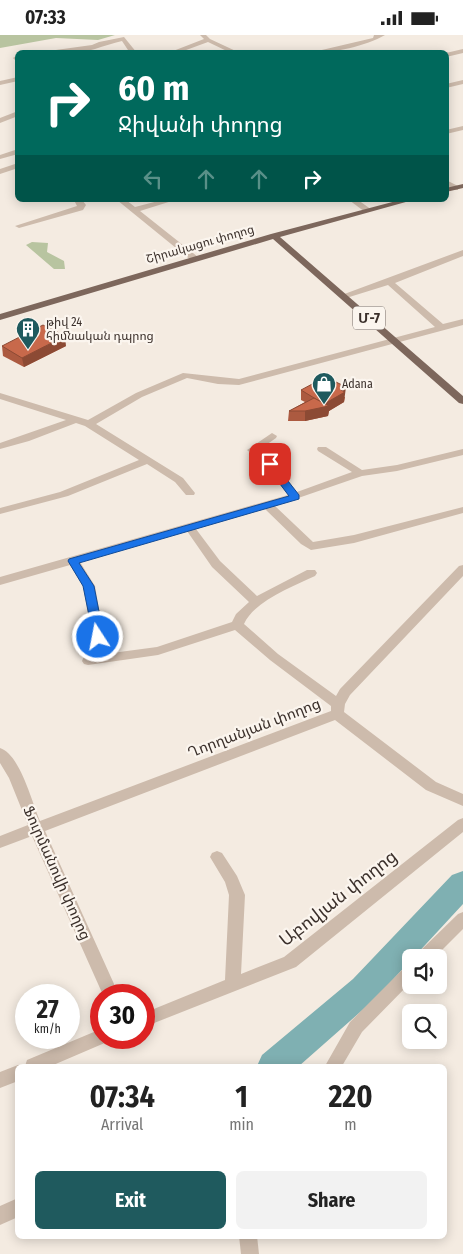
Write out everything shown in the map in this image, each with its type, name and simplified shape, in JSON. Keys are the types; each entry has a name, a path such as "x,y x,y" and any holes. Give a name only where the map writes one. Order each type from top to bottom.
{"main road":[{"name":"Շիրակացու փողոց","path":"0,317 274,236 401,202"},
{"name":"Մ-7","path":"274,236 463,401"}],"street":[{"path":"326,50 376,39 376,36 382,35"},
{"path":"55,50 94,47 124,37 132,50"},
{"path":"177,50 205,37 231,50"},
{"path":"449,54 463,51"},
{"path":"0,83 15,80"},
{"path":"449,85 463,82"},
{"path":"0,121 15,114"},
{"path":"449,131 463,128"},
{"path":"0,157 15,153"},
{"path":"0,172 15,166"},
{"path":"19,226 80,208 82,205 80,202"},
{"path":"124,202 195,259"},
{"path":"134,210 164,202"},
{"path":"356,202 368,210"},
{"path":"343,296 389,282 463,253"},
{"path":"389,282 441,327"},
{"path":"89,424 139,395 186,375 218,381 240,382 463,322"},
{"path":"0,396 89,424 179,480 190,493"},
{"path":"0,446 76,420"},
{"path":"272,435 252,450 270,464 296,497"},
{"path":"322,449 360,473"},
{"path":"0,581 296,497 360,473 397,468 463,452"},
{"path":"0,511 64,494 148,460"},
{"path":"267,505 277,512 296,534 312,546 354,539 463,510"},
{"path":"190,528 216,564 256,602"},
{"path":"73,561 89,586 98,637 88,661 158,651 237,625"},
{"name":"Ղորղանյան փողոց","path":"0,842 338,709 345,692 463,569"},
{"path":"237,625 238,620 256,602 311,573"},
{"path":"237,625 431,786 463,800"},
{"name":"Ֆուրմանովի փողոց","path":"0,753 12,766 36,829 106,984"},
{"name":"Աբովյան փողոց","path":"155,1016 290,962 463,824"},
{"path":"217,857 232,880 237,895 233,984"},
{"path":"433,949 463,919"},
{"path":"334,1064 356,1027 402,982"},
{"path":"38,1064 90,1042"},
{"path":"0,1080 15,1074"},
{"path":"0,1216 15,1208"},
{"path":"248,1239 250,1254"}],"green space":[{"path":"0,35 115,35 98,40 56,38 0,48"},
{"path":"32,242 48,243 47,252 64,261 65,269 54,269 26,245"}],"building":[{"path":"43,325 65,336 22,358 2,346"},
{"path":"334,381 346,387 341,390 345,392 324,404 301,390 316,382 323,386"},
{"path":"314,398 329,406 305,411 289,411"}],"waterway":[{"path":"276,1064 364,989 463,884"}],"place":[{"name":"թիվ 24 հիմնական դպրոց","path":"28,350"},
{"name":"Adana","path":"324,405"}],"route":[{"path":"98,637 89,586 73,561 296,497 270,464"}]}
